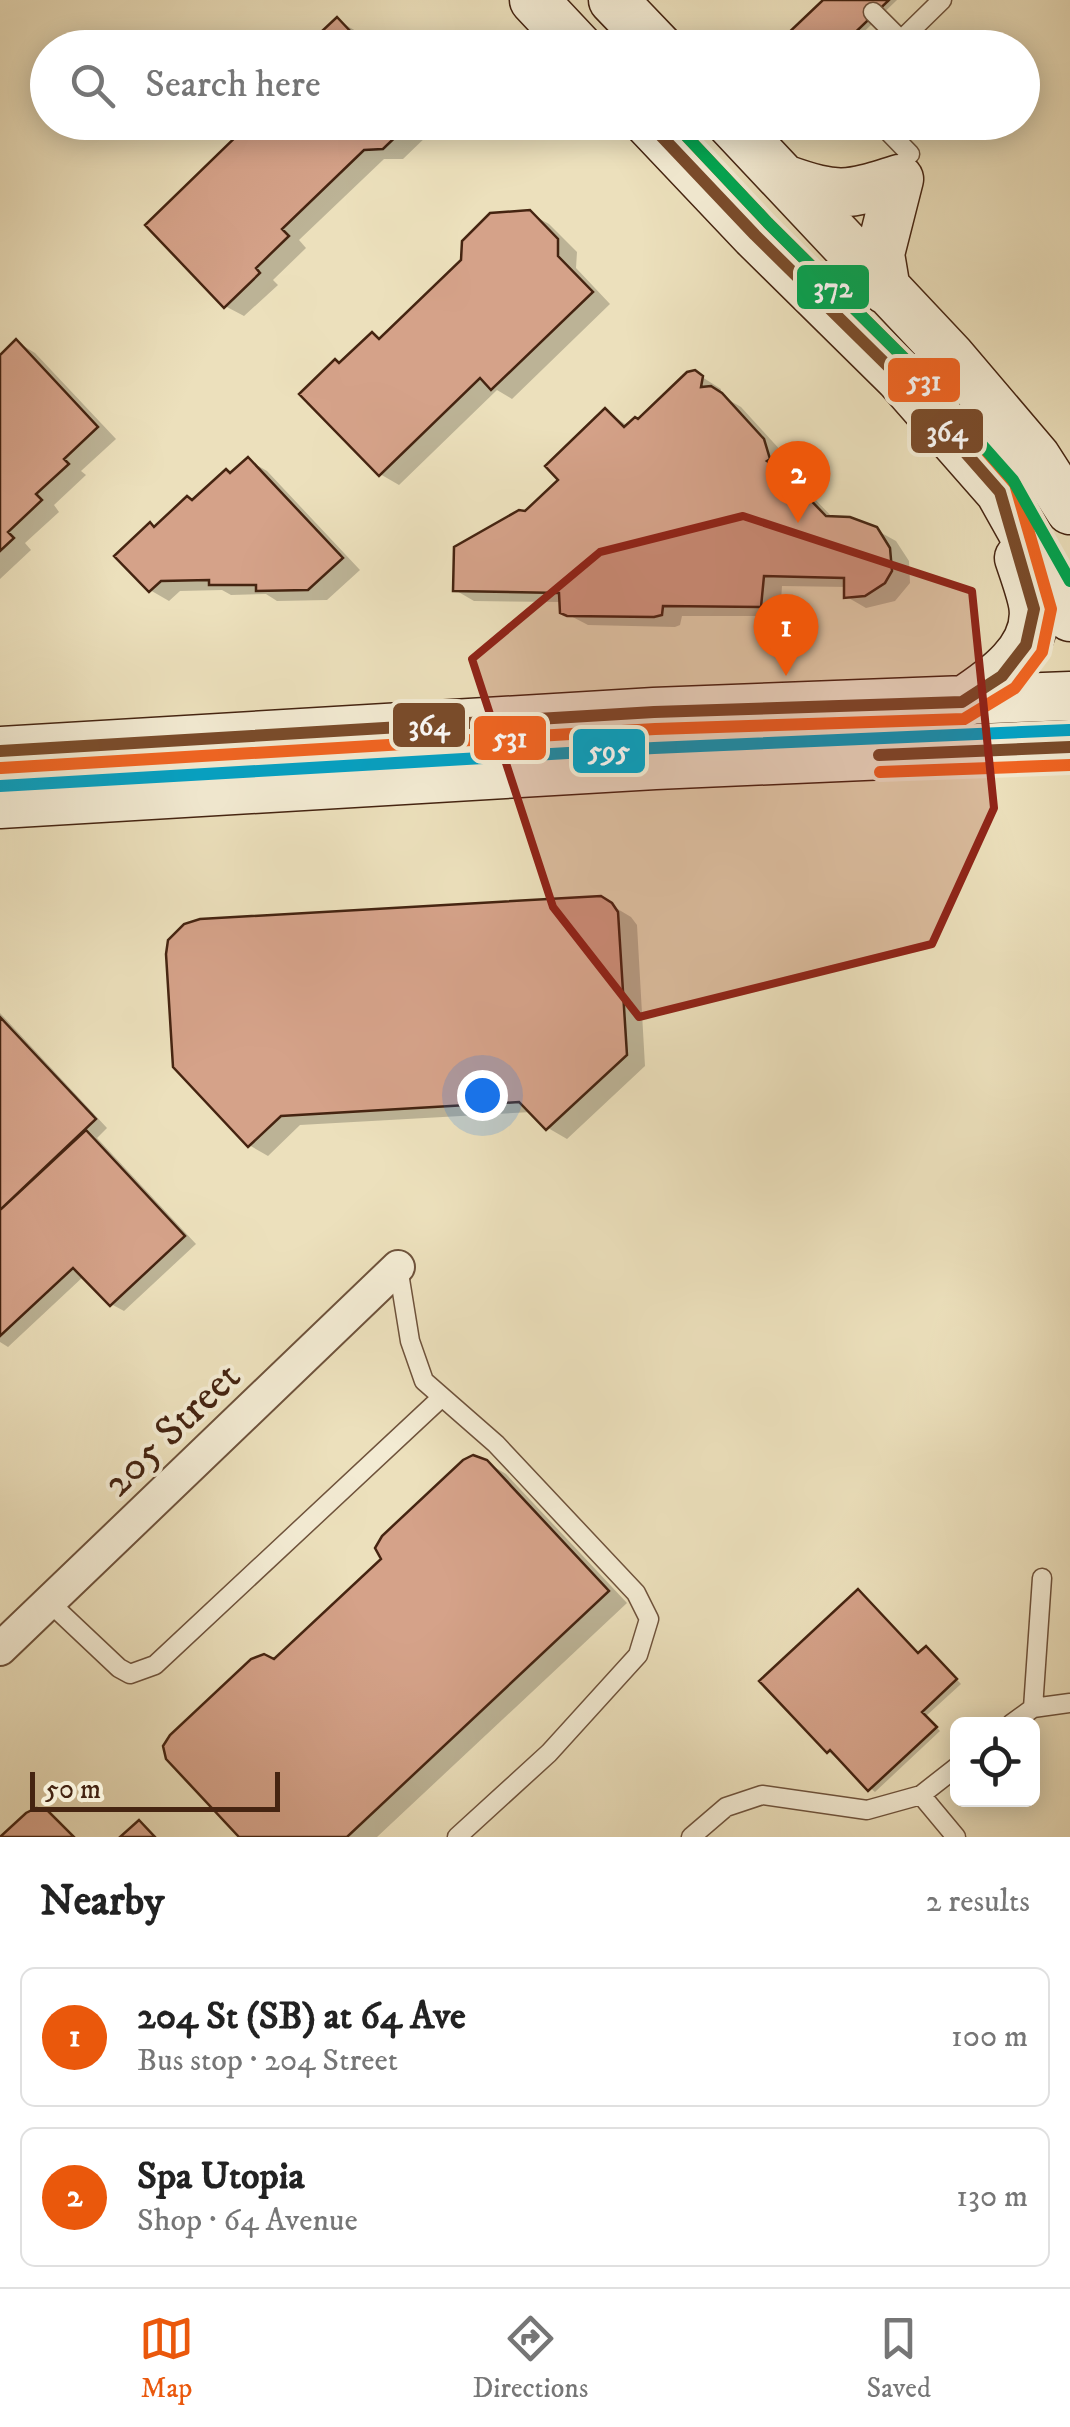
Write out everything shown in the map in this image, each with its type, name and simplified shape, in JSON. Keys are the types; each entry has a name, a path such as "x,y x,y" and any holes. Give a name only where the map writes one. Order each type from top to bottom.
{"main road":[{"path":"534,0 562,30"},
{"path":"613,0 641,30"},
{"path":"665,140 899,377 1000,492 1070,617"},
{"path":"747,140 951,357 1036,457 1070,510"},
{"path":"784,179 820,191 852,194 900,179 880,254 886,290"},
{"path":"962,702 1002,676 1026,645 1034,608 1000,492"},
{"path":"0,751 654,712 1070,696"},
{"path":"0,804 655,764 1070,747"}],"street":[{"name":"205 Street","path":"0,1649 398,1268"}],"lane":[{"path":"911,30 942,0"},
{"path":"874,12 887,30"},
{"path":"896,140 910,154"},
{"path":"398,1268 424,1381 496,1444 636,1593 649,1619 638,1654 626,1669 550,1754 457,1837"},
{"path":"50,1602 119,1668 130,1674 155,1665 442,1397"},
{"path":"1032,1708 1042,1578"},
{"path":"1020,1717 1032,1708 1070,1703"},
{"path":"691,1837 726,1807 762,1795 867,1810 921,1795 950,1772"},
{"path":"921,1795 956,1837"}],"highlighted area":[{"path":"743,516 972,591 994,808 932,944 639,1017 553,907 472,659 600,552"}],"building":[{"path":"823,0 889,0 858,30 791,30"},
{"path":"337,17 349,30 323,30"},
{"path":"233,140 392,140 383,149 364,150 282,229 289,236 256,268 260,273 224,308 145,225"},
{"path":"530,210 558,239 558,256 593,292 491,390 480,378 379,476 299,394 335,359 339,363 372,332 379,339 461,260 462,241 490,213"},
{"path":"16,339 98,427 64,459 69,464 36,494 42,500 8,532 14,538 0,551 0,355"},
{"path":"695,370 703,376 701,387 711,386 722,393 764,439 770,459 767,461 781,471 783,484 789,478 826,516 850,517 877,527 890,548 892,571 885,583 865,596 844,598 844,578 764,576 761,607 663,606 662,615 654,617 567,616 560,613 559,593 453,591 454,547 519,510 525,511 558,480 545,466 605,408 624,427 635,417 638,419 687,372"},
{"path":"248,457 343,558 308,590 256,591 256,585 209,585 209,580 161,581 149,592 114,556 150,522 154,527 187,496 192,500 226,469 230,473"},
{"path":"601,896 618,912 627,1055 546,1130 519,1102 281,1116 248,1147 173,1067 166,954 168,940 184,924 200,919"},
{"path":"0,1017 96,1119 0,1210"},
{"path":"86,1130 185,1236 110,1306 73,1268 0,1336 0,1210"},
{"path":"473,1455 487,1460 609,1591 347,1837 239,1837 166,1759 163,1746 251,1659 264,1654 274,1659 381,1559 375,1548 382,1536"},
{"path":"858,1589 918,1653 926,1646 957,1679 922,1712 937,1727 868,1791 759,1681"},
{"path":"36,1808 46,1809 74,1837 0,1837"},
{"path":"139,1820 155,1837 120,1837"}],"transit line":[{"name":"364","path":"0,751 654,712 962,702 1002,676 1026,645 1034,609 1000,492 899,377 665,140"},
{"name":"531","path":"1,768 655,729 964,719 1015,688 1042,652 1051,609 1015,484 911,365 690,140"},
{"name":"372","path":"690,140 911,365 1013,480 1070,581"},
{"name":"595","path":"0,786 654,748 1069,730"},
{"name":"364","path":"879,755 1070,747"},
{"name":"531","path":"880,772 1070,765"}],"place":[{"name":"Spa Utopia","path":"798,523"},
{"name":"204 St (SB) at 64 Ave","path":"786,676"}]}
